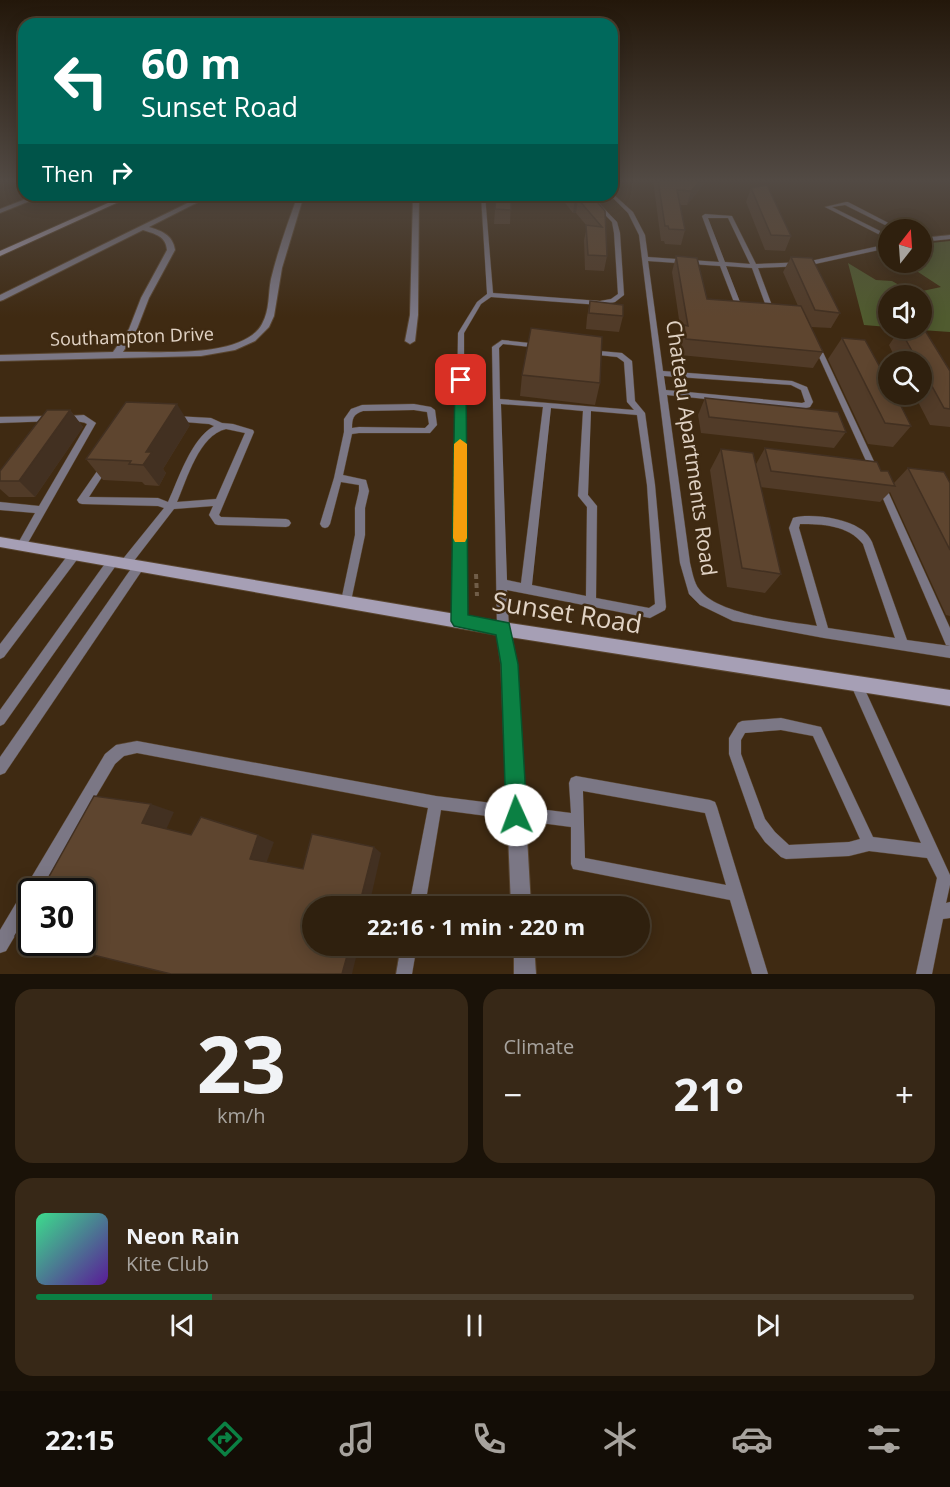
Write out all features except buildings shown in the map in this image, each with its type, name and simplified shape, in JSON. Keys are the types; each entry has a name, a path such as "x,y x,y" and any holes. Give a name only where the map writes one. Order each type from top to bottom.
{"street":[{"path":"0,247 49,225"},
{"path":"0,254 63,225"},
{"path":"0,298 149,225"},
{"name":"Southampton Drive","path":"0,358 217,351 247,342 258,334 269,318 275,277 290,225"},
{"path":"410,341 414,308 415,225"},
{"path":"116,356 134,329 145,298 171,250 171,244 165,236 144,228"},
{"name":"Sunset Road","path":"0,542 503,629 950,698"},
{"path":"503,629 510,664 520,896"},
{"path":"524,956 525,974"}],"lane":[{"path":"485,225 490,295"},
{"path":"459,621 461,333 479,303 490,295 600,303 613,301 621,294 615,225"},
{"name":"Chateau Apartments Road","path":"638,225 646,259 685,563 693,591 704,602 733,616 824,633 950,652"},
{"path":"709,225 739,309 771,311 754,266 734,225"},
{"path":"865,225 878,232"},
{"path":"932,239 950,237"},
{"path":"646,259 754,266 806,264 878,248"},
{"path":"503,629 495,347 502,342 549,347"},
{"path":"818,348 950,641"},
{"path":"502,584 650,613 661,608 651,485 641,413 632,402 628,360 619,355 584,351"},
{"path":"661,374 792,384 804,388 809,402 802,406 663,392"},
{"path":"497,401 641,413"},
{"path":"526,588 547,406"},
{"path":"325,524 348,432 348,418 354,411 362,408 414,407 431,410 433,425 427,431 359,430 348,432"},
{"path":"587,410 583,496 592,506 591,601"},
{"path":"0,420 84,418 92,423 22,545"},
{"path":"164,418 211,421 222,427 250,432 214,515 218,521 286,524"},
{"path":"0,720 171,506 201,442 209,432 222,427"},
{"path":"114,454 82,500 158,502 171,506 219,502"},
{"path":"338,478 363,482 364,491 360,508 360,535 346,601"},
{"path":"0,506 41,510"},
{"path":"824,633 794,528 796,522 802,519 851,526 861,533 867,542 903,645"},
{"path":"0,653 75,554"},
{"path":"0,768 126,563"},
{"path":"856,683 944,878 943,911 924,974"},
{"path":"869,844 817,731 781,724 742,727 735,738 735,754 760,823 770,837 786,852 849,849 869,844 932,850"},
{"path":"40,878 110,759 121,750 137,747 436,803 516,815 578,821"},
{"path":"736,894 578,864 576,783 710,807 760,974"},
{"path":"419,896 436,803"},
{"path":"0,945 18,915"},
{"path":"404,974 407,956"}],"path":[{"path":"476,574 477,596"}],"green space":[{"path":"950,241 950,332 932,331 932,289 941,287 920,273 932,273 932,243"},
{"path":"848,263 876,280 892,281 899,285 878,285 878,326 864,325"}],"slow traffic":[{"path":"460,444 460,538"}],"route":[{"path":"461,380 459,621 503,629 510,664 516,815"}]}
